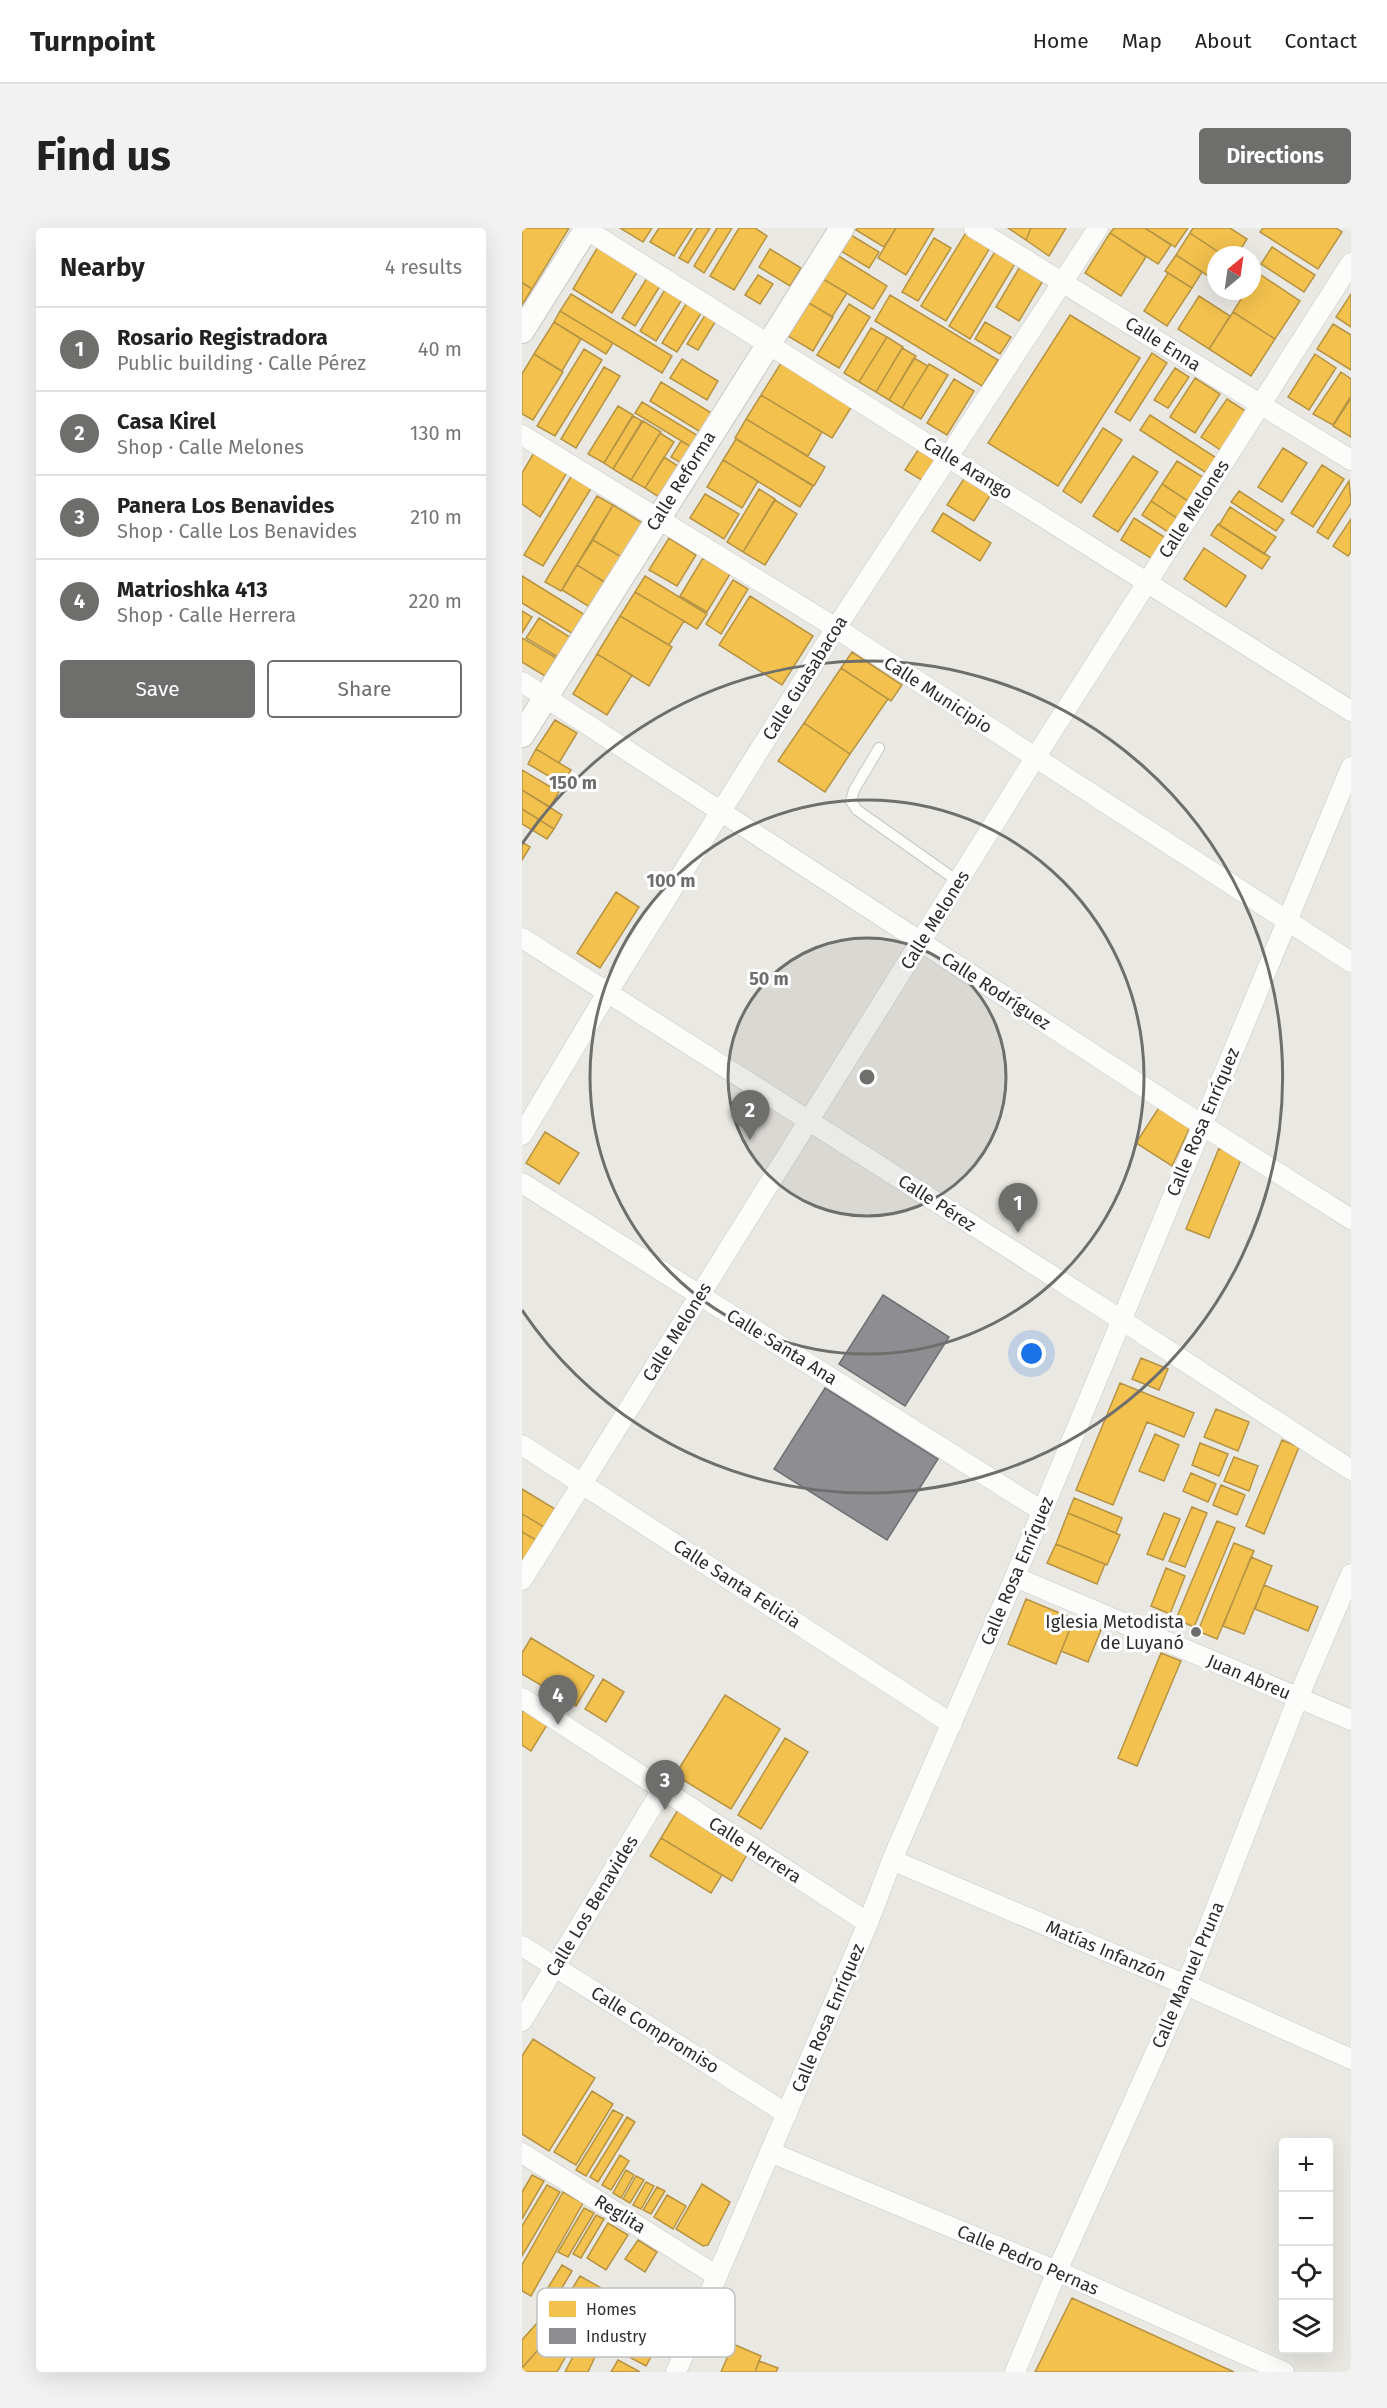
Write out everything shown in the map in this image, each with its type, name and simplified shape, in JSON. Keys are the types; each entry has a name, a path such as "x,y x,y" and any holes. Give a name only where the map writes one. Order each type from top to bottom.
{"street":[{"name":"Calle Arango","path":"586,228 1351,711"},
{"path":"522,331 586,228"},
{"name":"Calle Reforma","path":"522,735 842,228"},
{"name":"Calle Enna","path":"974,228 1351,460"},
{"name":"Calle Guasabacoa","path":"522,1135 607,993 836,628 1098,228"},
{"name":"Calle Melones","path":"522,1580 1035,758 1351,263"},
{"name":"Calle Municipio","path":"522,435 836,628 1351,962"},
{"name":"Calle Rodríguez","path":"522,682 1351,1220"},
{"name":"Calle Rosa Enríquez","path":"712,2288 868,1923 892,1860 1015,1577 1351,766"},
{"name":"Calle Pérez","path":"522,938 1120,1319 1351,1470"},
{"name":"Calle Santa Ana","path":"522,1182 1042,1511"},
{"name":"Calle Santa Felicia","path":"522,1445 952,1724"},
{"name":"Calle Manuel Pruna","path":"1015,2372 1057,2271 1186,1985 1298,1698 1351,1574"},
{"name":"Juan Abreu","path":"1015,1577 1351,1720"},
{"name":"Calle Herrera","path":"522,1698 868,1923"},
{"name":"Calle Los Benavides","path":"522,2021 662,1790"},
{"name":"Matías Infanzón","path":"892,1860 1186,1985 1351,2059"},
{"name":"Calle Compromiso","path":"522,1946 787,2114"},
{"name":"Calle Pedro Pernas","path":"770,2152 1057,2271 1284,2372"},
{"name":"Reglita","path":"522,2153 717,2276"},
{"name":"Calle Rosa Enríquez","path":"676,2372 682,2357"}],"lane":[{"path":"879,748 854,790 851,801 857,810 959,882"}],"building: Homes":[{"path":"522,228 569,228 532,289 522,283"},
{"path":"620,228 652,228 643,242"},
{"path":"659,228 692,228 674,256 650,242"},
{"path":"697,228 710,228 688,263 679,258"},
{"path":"717,228 732,228 704,273 694,266"},
{"path":"739,228 755,228 767,236 734,290 710,276"},
{"path":"858,228 896,228 884,247 856,230"},
{"path":"896,228 934,228 906,275 878,258"},
{"path":"1008,228 1031,228 1026,240"},
{"path":"1031,228 1066,228 1049,256 1026,240"},
{"path":"1114,228 1145,228 1171,245 1158,264 1110,233"},
{"path":"1145,228 1188,228 1175,247"},
{"path":"1193,228 1230,228 1247,239 1243,246 1210,246 1190,233"},
{"path":"1263,228 1336,228 1342,232 1318,269 1260,232"},
{"path":"967,231 991,246 946,321 921,306"},
{"path":"1110,233 1146,257 1121,296 1085,273"},
{"path":"1190,233 1210,246 1207,246 1207,275 1176,255"},
{"path":"851,235 879,252 869,268 841,251"},
{"path":"934,238 951,248 918,301 902,292"},
{"path":"599,245 639,269 612,313 573,289"},
{"path":"1272,247 1315,275 1304,292 1261,264"},
{"path":"770,249 801,268 790,286 759,267"},
{"path":"996,250 1016,262 970,339 949,326"},
{"path":"837,255 887,286 873,309 823,279"},
{"path":"1176,255 1202,272 1192,288 1165,271"},
{"path":"1021,265 1044,279 1019,321 996,307"},
{"path":"1168,273 1192,288 1167,326 1144,311"},
{"path":"758,275 773,284 760,304 745,295"},
{"path":"1261,275 1300,301 1275,339 1233,312 1240,300 1261,300"},
{"path":"647,278 660,286 635,326 622,318"},
{"path":"823,279 847,293 832,317 809,303"},
{"path":"522,282 532,289 522,305"},
{"path":"666,288 683,298 656,341 640,331"},
{"path":"571,294 672,356 662,373 560,311"},
{"path":"1351,294 1351,327 1336,317"},
{"path":"890,295 998,360 982,386 875,321"},
{"path":"1199,296 1230,316 1209,349 1178,329"},
{"path":"688,301 703,310 677,352 662,343"},
{"path":"809,303 833,317 813,351 788,336"},
{"path":"849,304 870,317 839,368 817,355"},
{"path":"560,311 613,343 606,354 554,322"},
{"path":"707,312 717,319 698,350 687,344"},
{"path":"1233,312 1275,339 1251,376 1209,349"},
{"path":"1070,315 1140,358 1058,486 988,443"},
{"path":"554,322 581,339 562,371 534,354"},
{"path":"985,322 1011,337 1000,354 975,339"},
{"path":"1333,324 1351,335 1351,370 1317,349"},
{"path":"871,328 887,337 859,382 844,373"},
{"path":"887,337 903,347 876,392 859,382"},
{"path":"902,348 916,356 889,400 876,392"},
{"path":"584,349 602,360 555,436 537,426"},
{"path":"1152,353 1167,363 1130,421 1115,412"},
{"path":"534,354 563,372 533,420 522,414 522,374"},
{"path":"1315,354 1336,368 1309,410 1288,397"},
{"path":"914,358 928,366 902,408 889,400"},
{"path":"682,359 718,381 707,400 670,378"},
{"path":"781,363 852,406 832,438 761,395"},
{"path":"929,364 948,375 921,419 902,408"},
{"path":"604,367 620,376 576,448 561,439"},
{"path":"1175,368 1189,377 1168,408 1154,400"},
{"path":"1341,372 1351,379 1351,396 1333,425 1313,414"},
{"path":"1195,378 1220,394 1195,433 1170,417"},
{"path":"954,379 974,391 947,435 927,423"},
{"path":"661,382 713,414 702,433 650,401"},
{"path":"761,395 822,432 808,456 746,419"},
{"path":"1351,398 1351,437 1333,426"},
{"path":"1227,399 1247,412 1222,451 1201,437"},
{"path":"642,402 700,437 693,448 635,413"},
{"path":"618,406 633,415 604,463 588,454"},
{"path":"1150,415 1218,459 1208,474 1140,430"},
{"path":"633,416 642,421 613,469 604,463"},
{"path":"746,419 825,467 814,486 735,438"},
{"path":"643,421 661,432 631,480 613,469"},
{"path":"1103,428 1122,440 1081,503 1063,491"},
{"path":"660,433 674,442 645,488 631,480"},
{"path":"736,439 813,486 800,507 723,460"},
{"path":"681,441 693,448 683,464 671,457"},
{"path":"920,447 940,459 925,482 905,470"},
{"path":"1283,448 1307,463 1282,502 1258,487"},
{"path":"535,451 568,471 540,517 522,504 522,473"},
{"path":"1133,456 1158,472 1118,532 1093,516"},
{"path":"664,457 681,468 662,499 645,488"},
{"path":"723,460 758,481 742,508 707,487"},
{"path":"1177,461 1206,479 1191,503 1162,484"},
{"path":"1322,465 1344,479 1313,527 1291,513"},
{"path":"967,474 993,491 974,521 947,505"},
{"path":"572,475 592,487 543,566 524,555"},
{"path":"1349,481 1351,503 1328,539 1317,532"},
{"path":"1162,484 1191,503 1180,520 1151,501"},
{"path":"759,489 775,499 743,552 727,542"},
{"path":"1239,491 1284,520 1276,531 1231,502"},
{"path":"705,494 739,514 724,539 690,518"},
{"path":"597,496 613,505 561,591 545,582"},
{"path":"775,500 797,514 765,565 743,552"},
{"path":"1151,501 1180,520 1171,534 1142,515"},
{"path":"613,505 644,524 623,558 593,540"},
{"path":"1230,507 1276,537 1264,554 1219,525"},
{"path":"943,513 991,543 980,561 932,531"},
{"path":"1134,518 1169,540 1156,561 1121,540"},
{"path":"1351,519 1351,552 1348,556 1333,546"},
{"path":"1218,524 1270,557 1262,569 1211,535"},
{"path":"669,538 696,555 677,586 649,570"},
{"path":"593,540 623,558 607,584 577,565"},
{"path":"1204,548 1246,576 1226,607 1184,579"},
{"path":"703,558 730,574 707,612 680,596"},
{"path":"577,565 608,584 593,609 562,590"},
{"path":"522,576 590,618 578,637 522,603"},
{"path":"645,576 707,614 697,629 635,592"},
{"path":"733,580 748,589 721,634 706,624"},
{"path":"635,592 684,621 669,645 620,616"},
{"path":"750,596 813,636 782,685 719,645"},
{"path":"522,611 532,617 522,633"},
{"path":"620,616 672,647 649,686 597,654"},
{"path":"539,618 573,639 561,659 526,638"},
{"path":"522,638 556,658 545,676 522,662"},
{"path":"852,652 902,685 891,701 841,668"},
{"path":"597,654 632,675 607,715 573,694"},
{"path":"841,668 888,699 850,754 804,723"},
{"path":"555,720 577,733 559,763 536,749"},
{"path":"804,723 850,754 825,792 778,761"},
{"path":"536,749 571,770 562,784 528,764"},
{"path":"522,770 559,792 550,807 522,790"},
{"path":"522,790 562,815 554,829 522,809"},
{"path":"522,809 554,829 547,839 522,824"},
{"path":"522,842 530,847 522,860"},
{"path":"616,892 639,907 600,968 577,953"},
{"path":"1160,1106 1191,1125 1172,1166 1136,1143"},
{"path":"545,1132 579,1153 559,1184 526,1163"},
{"path":"1219,1148 1242,1157 1209,1238 1186,1229"},
{"path":"1141,1358 1168,1369 1159,1390 1132,1379"},
{"path":"1120,1383 1194,1413 1184,1437 1147,1422 1113,1505 1076,1490"},
{"path":"1216,1409 1249,1422 1238,1451 1204,1437"},
{"path":"1155,1434 1179,1445 1164,1481 1139,1471"},
{"path":"1282,1440 1299,1447 1264,1534 1246,1526"},
{"path":"1200,1443 1228,1454 1219,1476 1192,1465"},
{"path":"1234,1457 1258,1466 1249,1491 1224,1481"},
{"path":"1191,1473 1216,1484 1208,1502 1183,1491"},
{"path":"1221,1485 1245,1495 1237,1515 1213,1505"},
{"path":"522,1489 555,1509 544,1527 522,1514"},
{"path":"1074,1498 1122,1518 1116,1533 1068,1513"},
{"path":"1192,1507 1207,1513 1185,1567 1169,1561"},
{"path":"1068,1513 1120,1535 1107,1565 1056,1544"},
{"path":"1164,1513 1180,1519 1163,1560 1147,1554"},
{"path":"522,1514 544,1527 536,1540 522,1532"},
{"path":"1217,1521 1235,1528 1194,1627 1176,1619"},
{"path":"522,1532 536,1540 522,1563"},
{"path":"1234,1543 1254,1551 1217,1639 1198,1631"},
{"path":"1056,1544 1105,1564 1097,1584 1047,1563"},
{"path":"1251,1557 1272,1566 1244,1634 1223,1626"},
{"path":"1166,1568 1185,1576 1170,1614 1151,1606"},
{"path":"1264,1585 1318,1607 1308,1631 1255,1609"},
{"path":"1026,1599 1074,1619 1056,1664 1008,1644"},
{"path":"1074,1619 1101,1630 1088,1662 1061,1651"},
{"path":"531,1638 594,1676 576,1706 522,1674 522,1653"},
{"path":"1161,1653 1181,1661 1137,1766 1118,1758"},
{"path":"603,1679 624,1692 606,1722 585,1709"},
{"path":"725,1695 780,1729 731,1809 675,1775"},
{"path":"522,1710 547,1725 531,1751 522,1745"},
{"path":"785,1738 808,1752 761,1829 738,1815"},
{"path":"679,1808 749,1851 732,1881 661,1838"},
{"path":"661,1838 722,1875 711,1893 650,1856"},
{"path":"533,2039 595,2078 549,2151 522,2134 522,2056"},
{"path":"592,2091 613,2104 576,2165 554,2152"},
{"path":"613,2110 623,2115 586,2176 576,2170"},
{"path":"627,2117 635,2122 598,2182 590,2177"},
{"path":"620,2155 629,2161 611,2190 602,2185"},
{"path":"626,2170 634,2175 621,2198 613,2193"},
{"path":"532,2175 544,2181 522,2219 522,2192"},
{"path":"636,2176 644,2180 630,2203 623,2199"},
{"path":"646,2182 654,2186 641,2209 633,2205"},
{"path":"702,2184 730,2202 708,2245 703,2246 676,2229"},
{"path":"547,2185 560,2192 522,2256 522,2226"},
{"path":"657,2187 665,2191 651,2214 643,2210"},
{"path":"563,2192 583,2203 531,2296 522,2291 522,2265"},
{"path":"667,2195 686,2206 673,2229 654,2217"},
{"path":"584,2208 594,2213 568,2257 558,2252"},
{"path":"596,2215 604,2219 581,2258 573,2254"},
{"path":"608,2223 628,2235 606,2270 587,2258"},
{"path":"638,2240 657,2252 645,2272 625,2259"},
{"path":"562,2265 572,2271 562,2288 548,2288"},
{"path":"580,2276 601,2288 573,2288"},
{"path":"1072,2298 1234,2372 1035,2372"},
{"path":"537,2323 537,2351 522,2368 522,2340"},
{"path":"735,2345 761,2356 755,2372 721,2372 727,2357 735,2357"},
{"path":"537,2351 537,2357 565,2357 557,2372 522,2372 522,2368"},
{"path":"573,2357 595,2357 588,2372 565,2372"},
{"path":"629,2357 651,2357 646,2366"},
{"path":"618,2360 640,2372 611,2372"},
{"path":"759,2361 778,2368 776,2372 755,2372"}],"building: Industry":[{"path":"883,1295 949,1337 905,1406 839,1364"},
{"path":"825,1388 938,1459 887,1540 774,1469"}],"place":[{"name":"Casa Kirel","path":"750,1140"},
{"name":"Rosario Registradora","path":"1018,1233"},
{"name":"Iglesia Metodista de Luyanó","path":"1196,1632"},
{"name":"Matrioshka 413","path":"558,1725"},
{"name":"Panera Los Benavides","path":"665,1810"}]}
